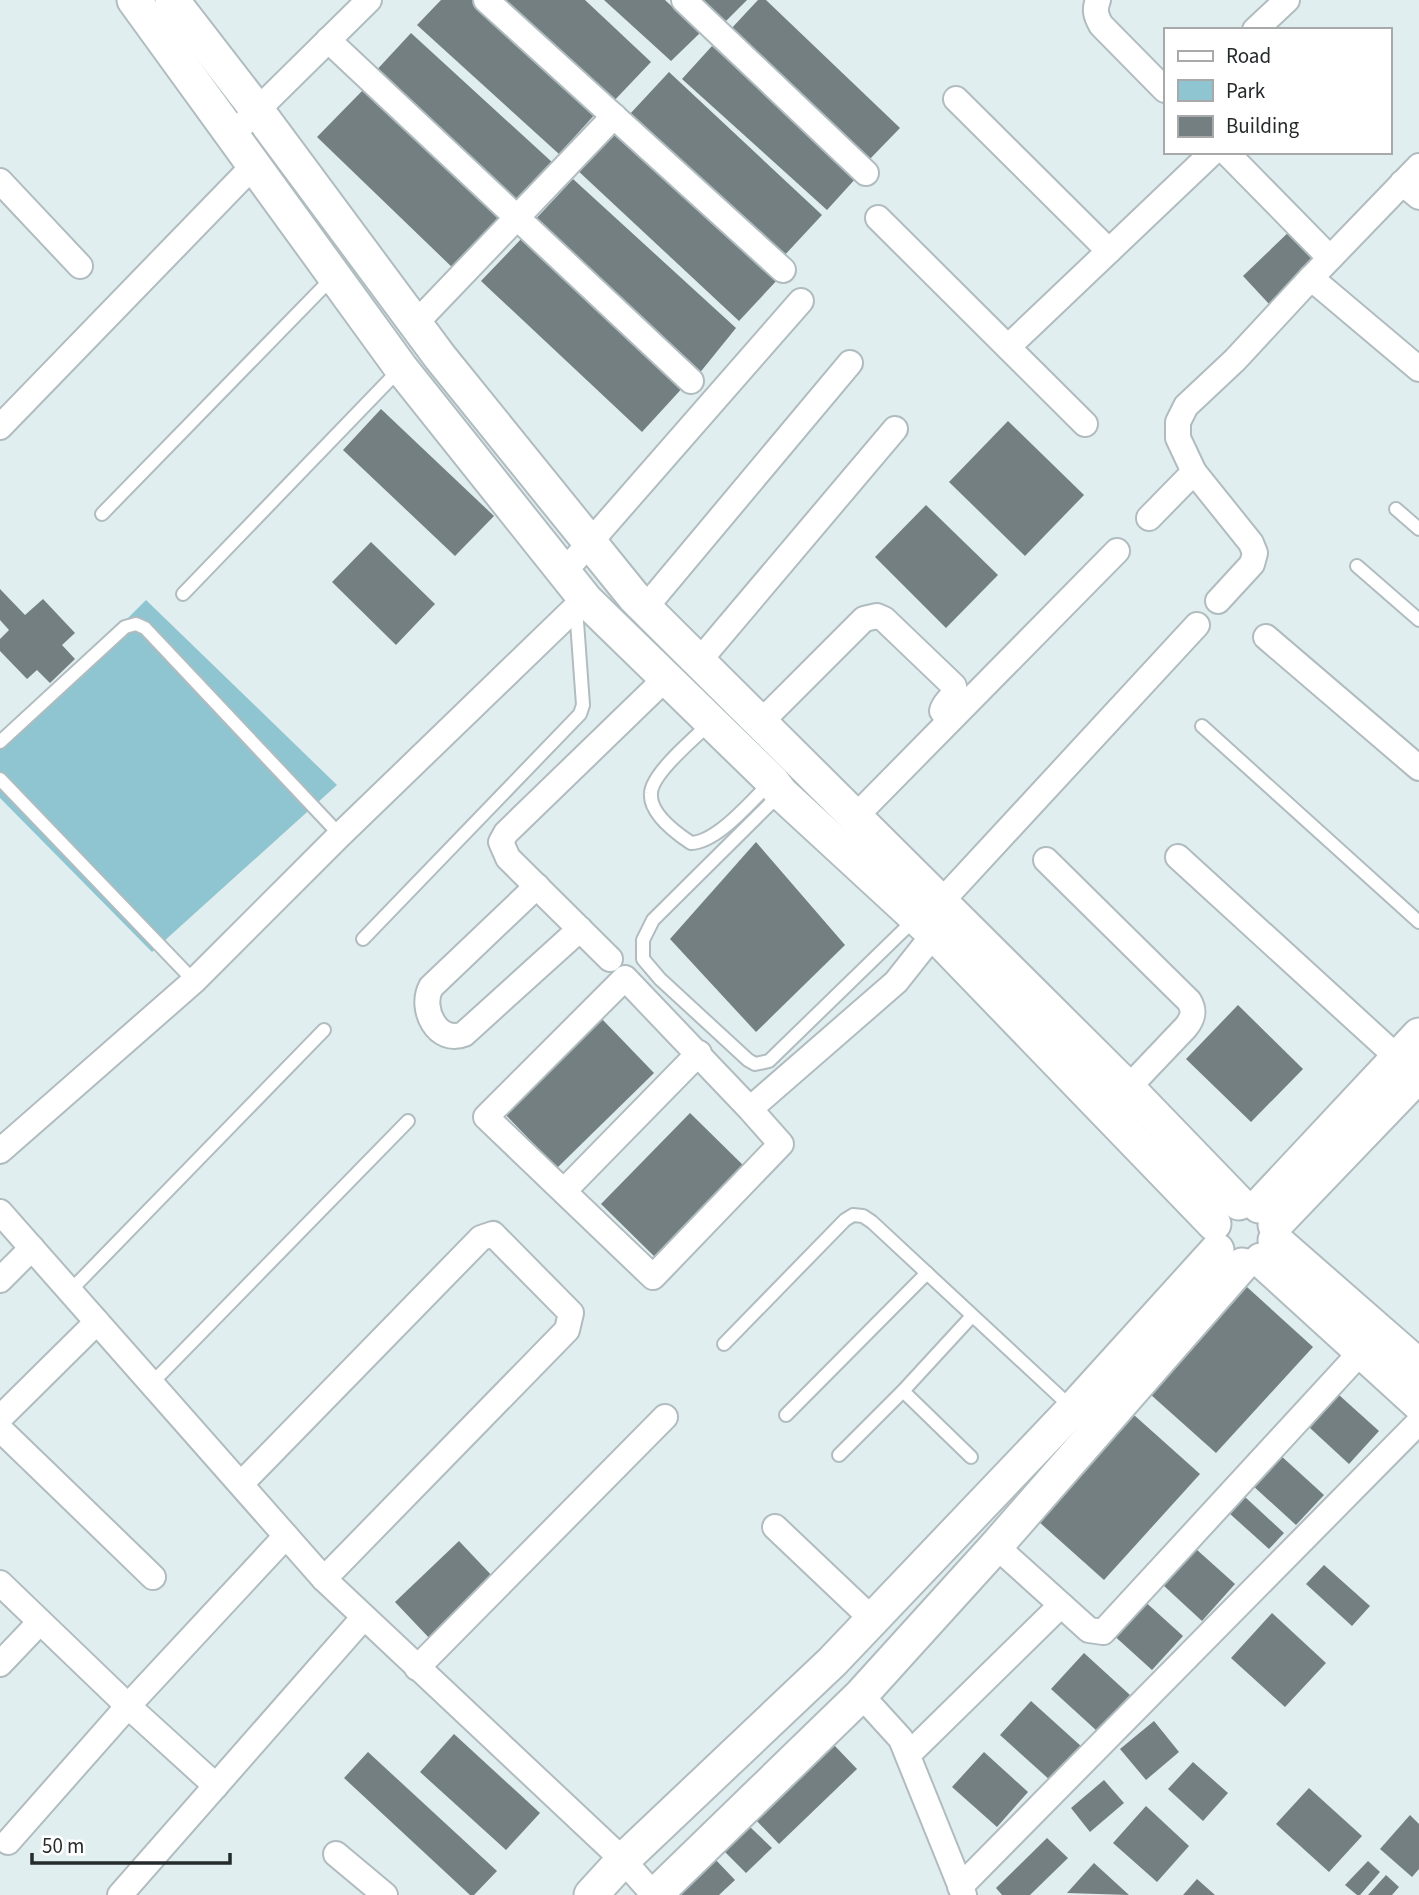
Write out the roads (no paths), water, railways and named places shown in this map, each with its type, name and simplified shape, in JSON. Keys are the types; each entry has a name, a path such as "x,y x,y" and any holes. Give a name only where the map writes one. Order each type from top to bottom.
{"street":[{"path":"134,0 401,368 564,572 581,603 666,678 776,787 1128,1088 1248,1234 1419,1366"},
{"path":"172,0 440,357 645,608 855,817 930,918 1248,1234 1360,1353 1419,1404"},
{"path":"233,135 369,0"},
{"path":"486,0 783,270"},
{"path":"684,0 866,173"},
{"path":"1098,0 1095,7 1101,25 1164,89"},
{"path":"1257,28 1287,0"},
{"path":"328,40 691,381"},
{"path":"956,99 1109,251"},
{"path":"416,323 614,116"},
{"path":"1008,347 1211,154"},
{"path":"1228,154 1331,258"},
{"path":"0,427 255,164"},
{"path":"0,181 80,266"},
{"path":"1218,601 1252,564 1255,553 1251,543 1194,472 1178,438 1178,422 1185,406 1235,360 1331,258 1413,182"},
{"path":"878,218 1086,424"},
{"path":"1311,278 1419,369"},
{"path":"564,572 801,301"},
{"path":"645,608 850,363"},
{"path":"699,661 895,429"},
{"path":"1149,518 1194,472"},
{"path":"855,817 1117,551"},
{"path":"0,1151 194,981 581,603"},
{"path":"761,722 864,619 877,616 884,619 954,686 952,695 943,706 944,715 950,721"},
{"path":"750,1110 896,982 930,918 1197,625"},
{"path":"1266,636 1419,768"},
{"path":"610,958 508,858 501,842 506,833 666,678"},
{"path":"591,1895 623,1860 832,1662 1073,1409 1248,1234 1412,1056 1178,857"},
{"path":"1046,860 1194,1009 1186,1027 1128,1088"},
{"path":"537,886 432,987 427,995 425,1006 429,1018 446,1036 456,1038 464,1034 580,929"},
{"path":"625,978 699,1053 750,1110 781,1144 653,1277 486,1117 625,978"},
{"path":"564,1191 699,1053"},
{"path":"0,1212 324,1579 623,1860 655,1895 861,1695 996,1546 1248,1234"},
{"path":"240,1484 481,1238 494,1234 571,1313 567,1330 324,1579"},
{"path":"0,1280 32,1248"},
{"path":"0,1418 97,1322"},
{"path":"996,1546 1089,1630 1103,1632 1360,1353"},
{"path":"417,1668 665,1417"},
{"path":"861,1695 901,1739 962,1891 1419,1422"},
{"path":"0,1429 153,1577"},
{"path":"775,1527 872,1619"},
{"path":"8,1842 128,1706 286,1536"},
{"path":"0,1583 216,1786"},
{"path":"908,1755 1061,1605"},
{"path":"120,1895 364,1616"},
{"path":"0,1664 40,1622"},
{"path":"336,1854 385,1895"}],"lane":[{"path":"102,514 334,276"},
{"path":"183,594 401,368"},
{"path":"1396,509 1419,529"},
{"path":"1357,566 1419,620"},
{"path":"363,939 580,714 583,705 581,603"},
{"path":"0,743 125,627 136,624 145,628 341,835"},
{"path":"711,722 663,771 650,791 656,811 667,823 691,843 701,842 720,831 776,787"},
{"path":"1202,726 1419,922"},
{"path":"0,779 194,981"},
{"path":"776,787 653,920 643,940 643,959 660,979 748,1060 755,1064 769,1061 930,918"},
{"path":"70,1292 324,1030"},
{"path":"152,1384 408,1121"},
{"path":"724,1343 853,1214 872,1222 1073,1409"},
{"path":"786,1415 927,1273"},
{"path":"838,1454 903,1391 972,1316"},
{"path":"903,1391 971,1457"}]}
